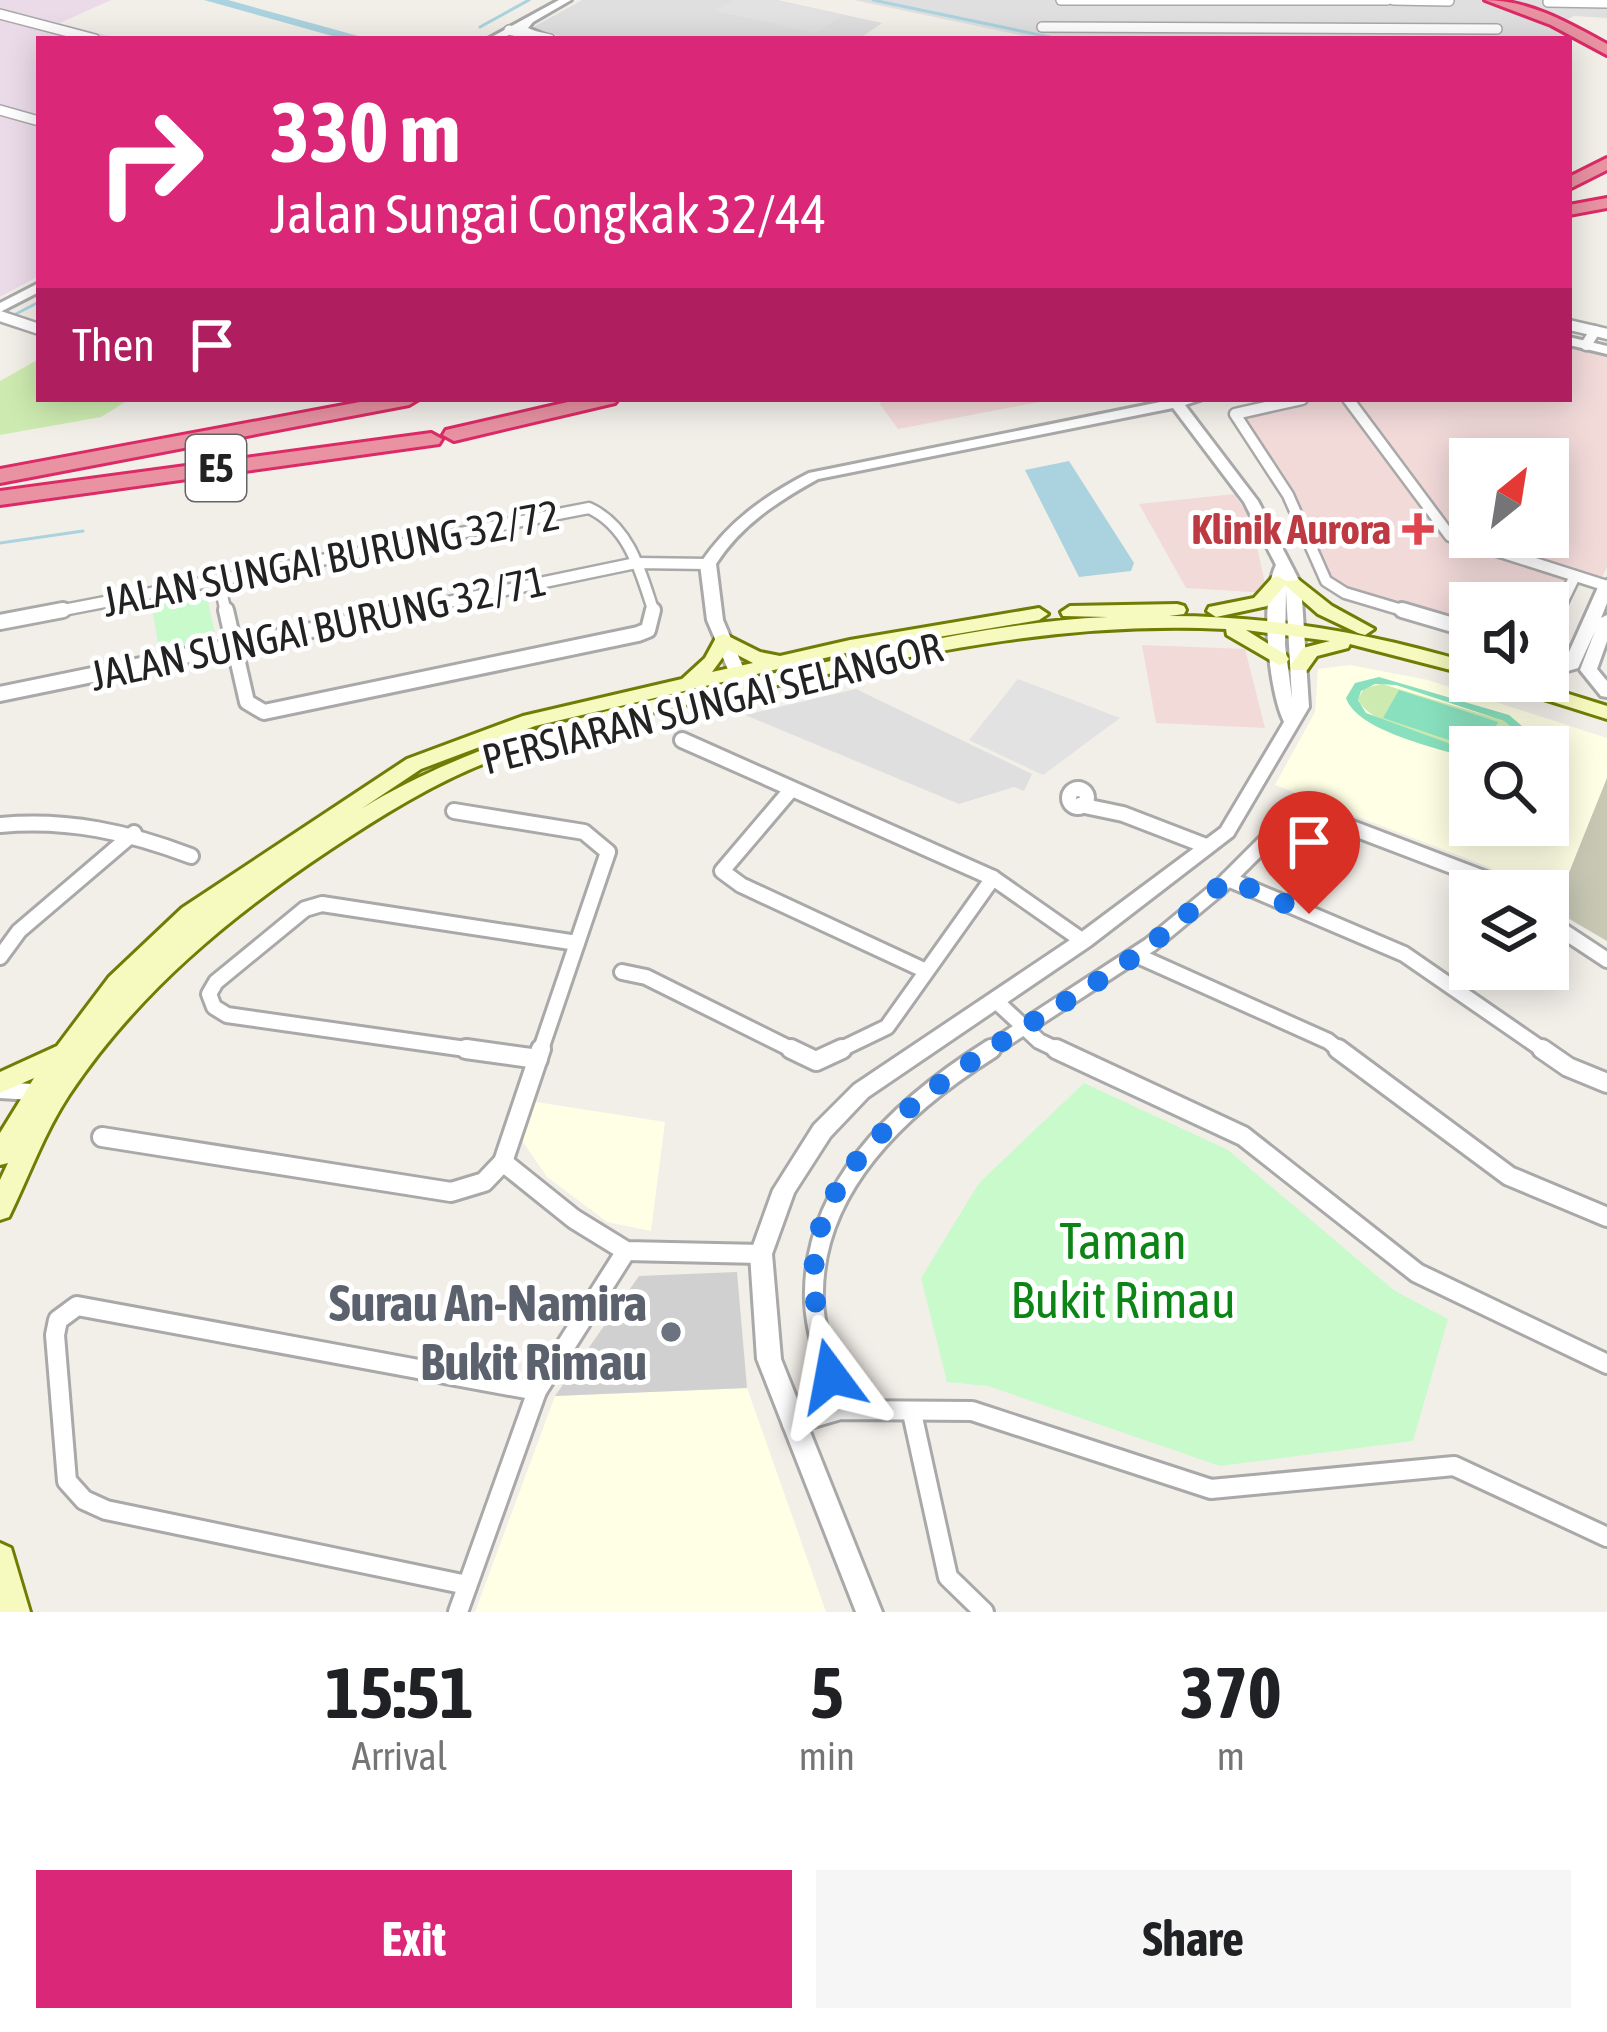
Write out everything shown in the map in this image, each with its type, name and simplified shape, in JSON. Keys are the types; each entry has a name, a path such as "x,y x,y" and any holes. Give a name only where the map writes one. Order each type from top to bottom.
{"highway":[{"path":"1492,0 1572,29 1607,50"},
{"path":"1508,0 1602,24"},
{"path":"1572,182 1607,163"},
{"path":"1572,198 1607,192"},
{"path":"1572,213 1607,207"},
{"name":"E5","path":"0,476 393,402"},
{"name":"E5","path":"0,498 442,437 595,402"}],"main road":[{"path":"1216,618 1268,598 1284,578 1362,635"},
{"name":"PERSIARAN SUNGAI SELANGOR","path":"2,1152 107,1022 209,920 353,824 450,769 525,742 741,680 784,662 1017,616 1101,610 1216,618 1362,635 1449,652"},
{"path":"1216,618 1279,659"},
{"name":"PERSIARAN SUNGAI SELANGOR","path":"0,1209 65,1052 117,983 190,914 414,764 530,721 681,685 741,680 1020,630 1216,618"},
{"path":"1300,666 1318,647 1362,635"},
{"name":"PERSIARAN SUNGAI SELANGOR","path":"1362,635 1449,662"},
{"path":"681,685 704,671 724,640 754,657 784,662"},
{"path":"1569,683 1607,695"},
{"path":"1569,701 1607,713"},
{"path":"0,1087 65,1052"},
{"path":"0,1121 2,1152"},
{"path":"0,1558 12,1609"}],"street":[{"path":"1061,0 1449,1"},
{"path":"1094,0 1100,27"},
{"path":"1372,0 1388,30"},
{"path":"507,36 559,1"},
{"path":"1241,1 1253,34"},
{"path":"1548,2 1607,3"},
{"path":"0,14 84,36"},
{"path":"538,14 522,27 542,36"},
{"path":"1042,27 1253,34 1497,29"},
{"path":"0,110 36,121"},
{"path":"0,312 36,288"},
{"path":"0,312 36,328"},
{"path":"1596,337 1607,350"},
{"path":"741,680 707,585 707,564 746,517 814,476 1181,402"},
{"path":"1289,402 1235,414 1288,495 1326,581 1345,593 1449,624"},
{"path":"1350,402 1450,536 1607,585 1569,666"},
{"path":"869,1612 769,1359 761,1254 784,1190 840,1110 907,1057 1083,941 1227,832 1296,713 1300,666 1288,625 1284,578 1251,501 1176,403"},
{"name":"JALAN SUNGAI BURUNG 32/72","path":"0,622 589,508 606,514 636,562"},
{"path":"219,581 247,702 257,711 273,712 648,630 655,616 636,562"},
{"name":"JALAN SUNGAI BURUNG 32/71","path":"0,694 636,562 707,564"},
{"path":"1569,588 1575,576"},
{"path":"1607,620 1588,670 1607,695"},
{"path":"1288,625 1279,659 1283,704 1296,713"},
{"path":"682,740 993,878 1083,941"},
{"path":"790,790 722,871 741,885 924,970"},
{"path":"1084,800 1206,846"},
{"path":"102,1137 452,1192 484,1182 502,1162 608,852 584,832 454,811"},
{"path":"840,1410 814,1299 817,1241 830,1204 875,1138 1022,1028 1136,956 1228,879 1294,813 1318,814 1461,870"},
{"path":"0,825 34,820 90,824 134,833 191,856"},
{"path":"0,957 19,931 134,833"},
{"path":"622,972 646,977 816,1061 886,1027 993,878"},
{"path":"1228,879 1404,954 1568,1067 1607,1083"},
{"path":"538,1059 227,1015 214,1007 209,994 216,982 305,909 322,904 577,944"},
{"path":"1569,935 1607,960"},
{"path":"1136,956 1328,1041 1509,1176 1607,1217"},
{"path":"997,1001 1039,1041 1243,1136 1417,1274 1607,1364"},
{"path":"0,1087 45,1099"},
{"path":"0,1102 45,1099"},
{"path":"502,1162 574,1219 626,1250 761,1254"},
{"path":"458,1612 537,1391 626,1250"},
{"path":"467,1585 106,1510 84,1500 67,1481 55,1335 58,1320 76,1306 537,1391"},
{"path":"792,1424 840,1410 972,1411 1211,1489 1454,1466 1607,1537"},
{"path":"912,1413 948,1577 983,1612"}],"shaded area":[{"path":"0,0 111,0 60,23 109,36 36,36 36,278 0,297"},
{"path":"582,0 777,0 882,23 863,36 560,36 530,29"},
{"path":"733,0 772,0 842,15 815,33 715,11"},
{"path":"854,0 1607,0 1607,18 1574,16 1554,26 1566,36 1024,36"},
{"path":"1572,345 1607,353 1607,566 1601,580 1571,572 1566,582 1449,582 1449,621 1352,593 1331,580 1290,491 1240,414 1298,402 1572,402"},
{"path":"884,402 1039,402 898,429 879,403"},
{"path":"1234,494 1251,519 1267,593 1186,588 1139,504"},
{"path":"1142,645 1245,649 1265,728 1156,723"},
{"path":"1350,665 1449,687 1449,702 1496,702 1607,738 1607,778 1569,873 1494,870 1275,785 1315,712 1318,669"},
{"path":"1018,679 1120,718 1043,775 969,740"},
{"path":"856,689 1032,774 1024,791 1014,787 959,804 745,715"},
{"path":"1607,778 1607,941 1569,919 1569,873"},
{"path":"523,1100 665,1122 651,1231 607,1222 547,1177 523,1142"},
{"name":"Surau An-Namira Bukit Rimau","path":"737,1272 747,1388 555,1396 639,1276"},
{"path":"747,1388 826,1612 475,1612 555,1396"}],"green space":[{"path":"36,361 36,402 125,402 101,417 0,435 0,381"},
{"path":"206,592 217,643 160,654 151,603"},
{"path":"1379,677 1449,697 1449,702 1509,715 1522,726 1510,726 1396,685 1375,684 1361,691 1358,700 1366,713 1449,743 1449,752 1366,720 1346,698 1355,683"},
{"path":"1382,684 1510,726 1449,726 1449,744 1376,717 1358,699 1364,688"},
{"path":"1399,690 1498,722 1496,726 1449,726 1449,740 1383,718"},
{"name":"Taman Bukit Rimau","path":"1084,1083 1228,1150 1395,1291 1448,1319 1413,1441 1220,1466 988,1386 947,1382 921,1278 979,1183"}],"water":[{"path":"1069,461 1134,563 1131,571 1079,577 1025,470"}],"waterway":[{"path":"211,0 349,36"},
{"path":"480,27 529,0"},
{"path":"873,0 1045,36"},
{"path":"12,316 36,304"},
{"path":"0,543 83,531"}],"place":[{"name":"Klinik Aurora","path":"1418,529"},
{"name":"Surau An-Namira Bukit Rimau","path":"671,1332"}],"route":[{"path":"831,1376 814,1299 817,1241 830,1204 875,1138 1022,1028 1136,956 1228,879 1309,914"}]}
